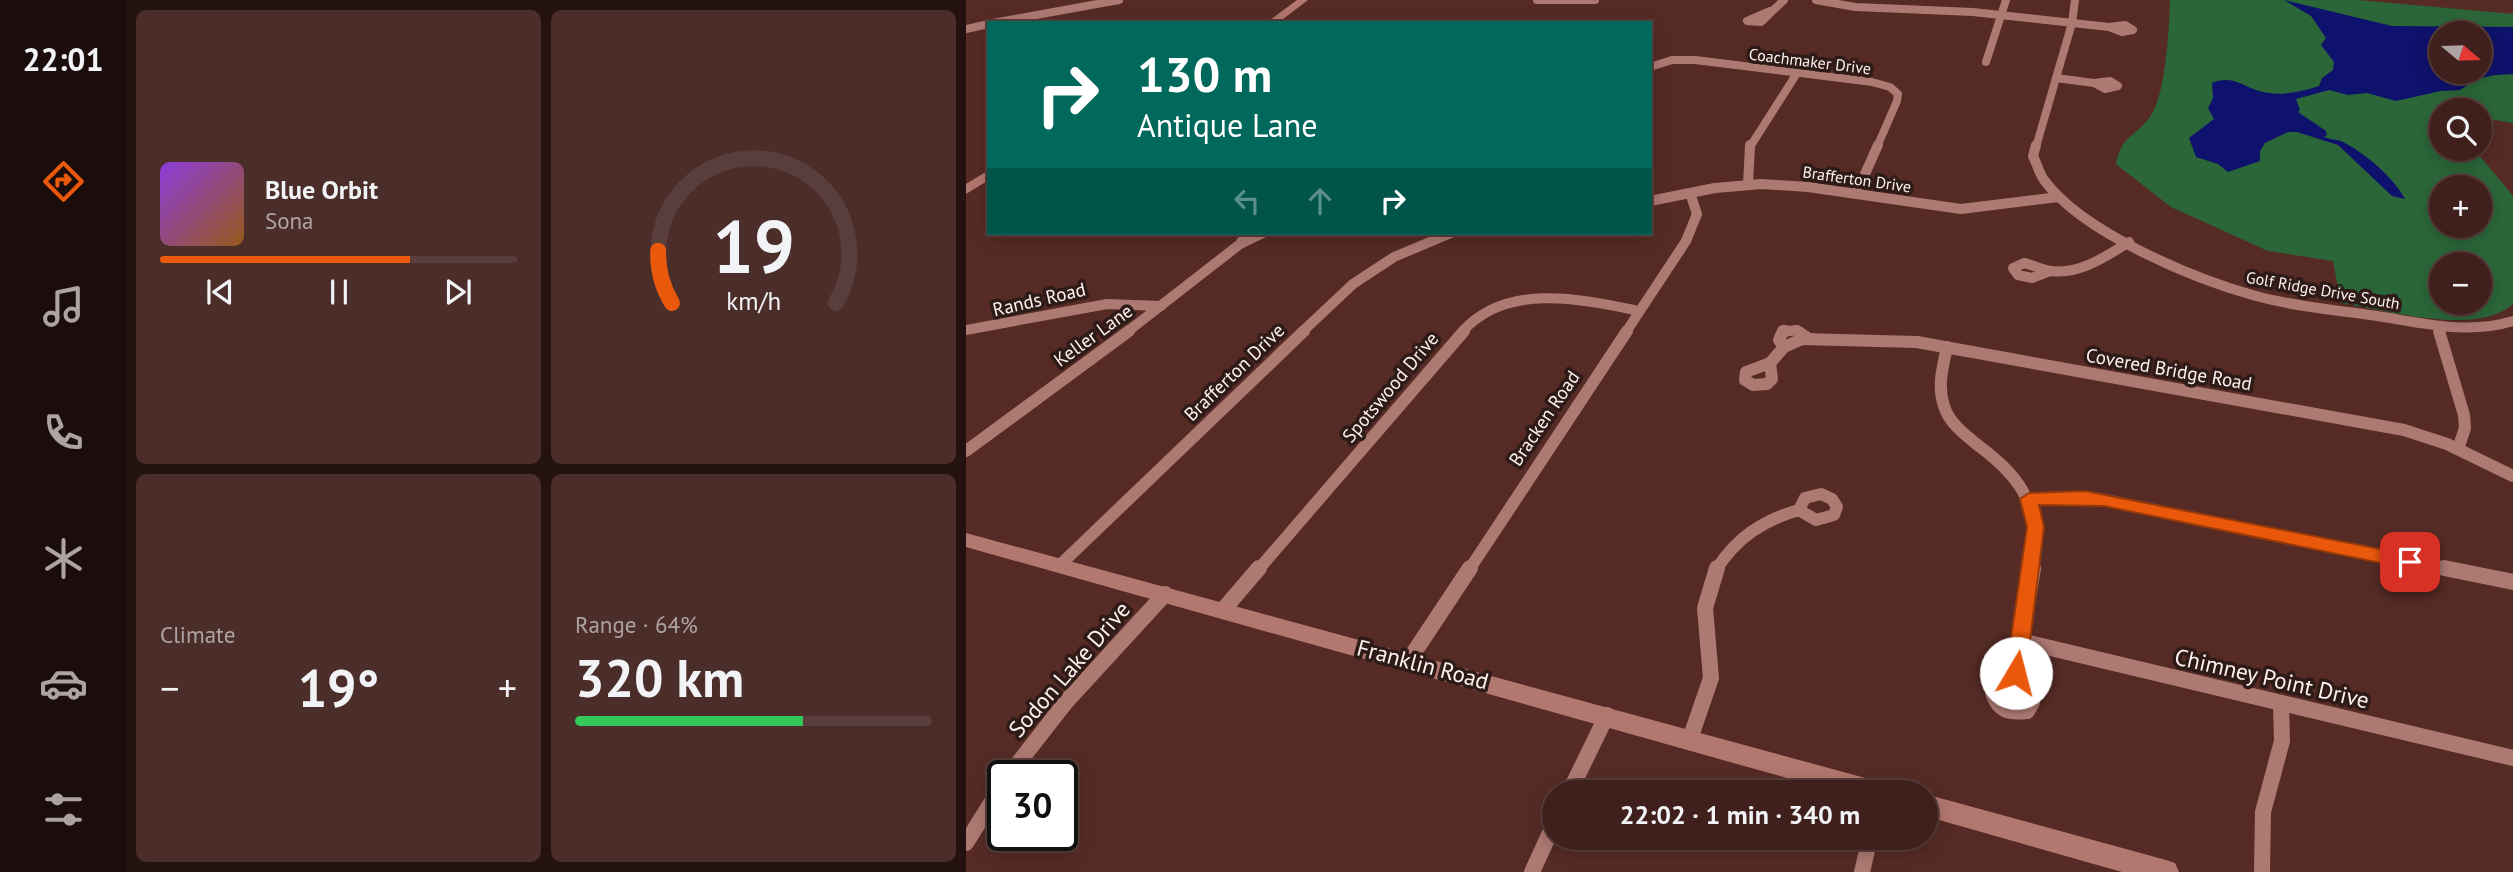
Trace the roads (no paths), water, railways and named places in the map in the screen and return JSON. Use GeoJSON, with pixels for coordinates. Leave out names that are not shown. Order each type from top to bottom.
{"type":"FeatureCollection","features":[{"type":"Feature","properties":{"kind":"street"},"geometry":{"type":"LineString","coordinates":[[1010,21],[1119,0]]}},
{"type":"Feature","properties":{"kind":"street"},"geometry":{"type":"LineString","coordinates":[[1274,21],[1303,0]]}},
{"type":"Feature","properties":{"kind":"street"},"geometry":{"type":"LineString","coordinates":[[1537,0],[1595,0]]}},
{"type":"Feature","properties":{"kind":"street"},"geometry":{"type":"LineString","coordinates":[[1770,11],[1784,0]]}},
{"type":"Feature","properties":{"kind":"street"},"geometry":{"type":"LineString","coordinates":[[1816,0],[1867,8],[2001,15],[2109,27]]}},
{"type":"Feature","properties":{"kind":"street"},"geometry":{"type":"LineString","coordinates":[[1986,62],[2007,0]]}},
{"type":"Feature","properties":{"kind":"street","name":"Golf Ridge Drive South"},"geometry":{"type":"LineString","coordinates":[[2075,0],[2072,23],[2033,153],[2041,177],[2083,218],[2198,276],[2259,296],[2438,326],[2481,328],[2513,321]]}},
{"type":"Feature","properties":{"kind":"street"},"geometry":{"type":"LineString","coordinates":[[966,29],[987,25]]}},
{"type":"Feature","properties":{"kind":"street","name":"Coachmaker Drive"},"geometry":{"type":"LineString","coordinates":[[1652,67],[1665,61],[1686,60],[1890,87],[1898,94],[1856,194]]}},
{"type":"Feature","properties":{"kind":"street"},"geometry":{"type":"LineString","coordinates":[[1748,185],[1750,142],[1797,73]]}},
{"type":"Feature","properties":{"kind":"street"},"geometry":{"type":"LineString","coordinates":[[2056,78],[2094,83]]}},
{"type":"Feature","properties":{"kind":"street"},"geometry":{"type":"LineString","coordinates":[[966,190],[987,175]]}},
{"type":"Feature","properties":{"kind":"street","name":"Brafferton Drive"},"geometry":{"type":"LineString","coordinates":[[1652,201],[1748,185],[1794,186],[1971,210],[2059,197]]}},
{"type":"Feature","properties":{"kind":"street","name":"Bracken Road"},"geometry":{"type":"LineString","coordinates":[[1409,660],[1695,222],[1696,206],[1690,193]]}},
{"type":"Feature","properties":{"kind":"street","name":"Keller Lane"},"geometry":{"type":"LineString","coordinates":[[1240,244],[1246,235]]}},
{"type":"Feature","properties":{"kind":"street","name":"Keller Lane"},"geometry":{"type":"LineString","coordinates":[[966,451],[1240,244],[1259,235]]}},
{"type":"Feature","properties":{"kind":"street","name":"Brafferton Drive"},"geometry":{"type":"LineString","coordinates":[[1060,565],[1353,284],[1394,257],[1446,235]]}},
{"type":"Feature","properties":{"kind":"street"},"geometry":{"type":"LineString","coordinates":[[2050,271],[2090,264],[2129,242]]}},
{"type":"Feature","properties":{"kind":"street","name":"Spotswood Drive"},"geometry":{"type":"LineString","coordinates":[[1223,610],[1457,335],[1475,319],[1508,303],[1543,297],[1575,299],[1639,311]]}},
{"type":"Feature","properties":{"kind":"street","name":"Rands Road"},"geometry":{"type":"LineString","coordinates":[[966,330],[1000,326],[1086,305],[1120,302],[1161,306]]}},
{"type":"Feature","properties":{"kind":"street"},"geometry":{"type":"LineString","coordinates":[[2438,326],[2465,419],[2458,449]]}},
{"type":"Feature","properties":{"kind":"street","name":"Covered Bridge Road"},"geometry":{"type":"LineString","coordinates":[[1770,363],[1784,347],[1809,339],[1904,341],[1947,347],[2391,427],[2458,449],[2513,476]]}},
{"type":"Feature","properties":{"kind":"street"},"geometry":{"type":"LineString","coordinates":[[1947,347],[1938,384],[1944,408],[1960,429],[2012,476],[2029,499],[2036,527],[2016,673]]}},
{"type":"Feature","properties":{"kind":"street"},"geometry":{"type":"LineString","coordinates":[[2029,499],[2085,497],[2104,500],[2513,582]]}},
{"type":"Feature","properties":{"kind":"street"},"geometry":{"type":"LineString","coordinates":[[1690,739],[1710,686],[1711,663],[1705,609],[1713,579],[1726,556],[1743,535],[1774,516],[1799,510]]}},
{"type":"Feature","properties":{"kind":"street","name":"Franklin Road"},"geometry":{"type":"LineString","coordinates":[[966,540],[1409,660],[1834,780]]}},
{"type":"Feature","properties":{"kind":"street","name":"Sodon Lake Drive"},"geometry":{"type":"LineString","coordinates":[[1021,760],[1065,703],[1165,594]]}},
{"type":"Feature","properties":{"kind":"street","name":"Chimney Point Drive"},"geometry":{"type":"LineString","coordinates":[[2021,642],[2513,758]]}},
{"type":"Feature","properties":{"kind":"street"},"geometry":{"type":"LineString","coordinates":[[2262,872],[2262,827],[2282,741],[2281,703]]}},
{"type":"Feature","properties":{"kind":"street"},"geometry":{"type":"LineString","coordinates":[[1575,780],[1607,716]]}},
{"type":"Feature","properties":{"kind":"street"},"geometry":{"type":"LineString","coordinates":[[1938,809],[2166,872]]}},
{"type":"Feature","properties":{"kind":"street"},"geometry":{"type":"LineString","coordinates":[[966,843],[987,810]]}},
{"type":"Feature","properties":{"kind":"street"},"geometry":{"type":"LineString","coordinates":[[1532,872],[1542,850]]}},
{"type":"Feature","properties":{"kind":"street"},"geometry":{"type":"LineString","coordinates":[[1862,872],[1867,850]]}}]}
